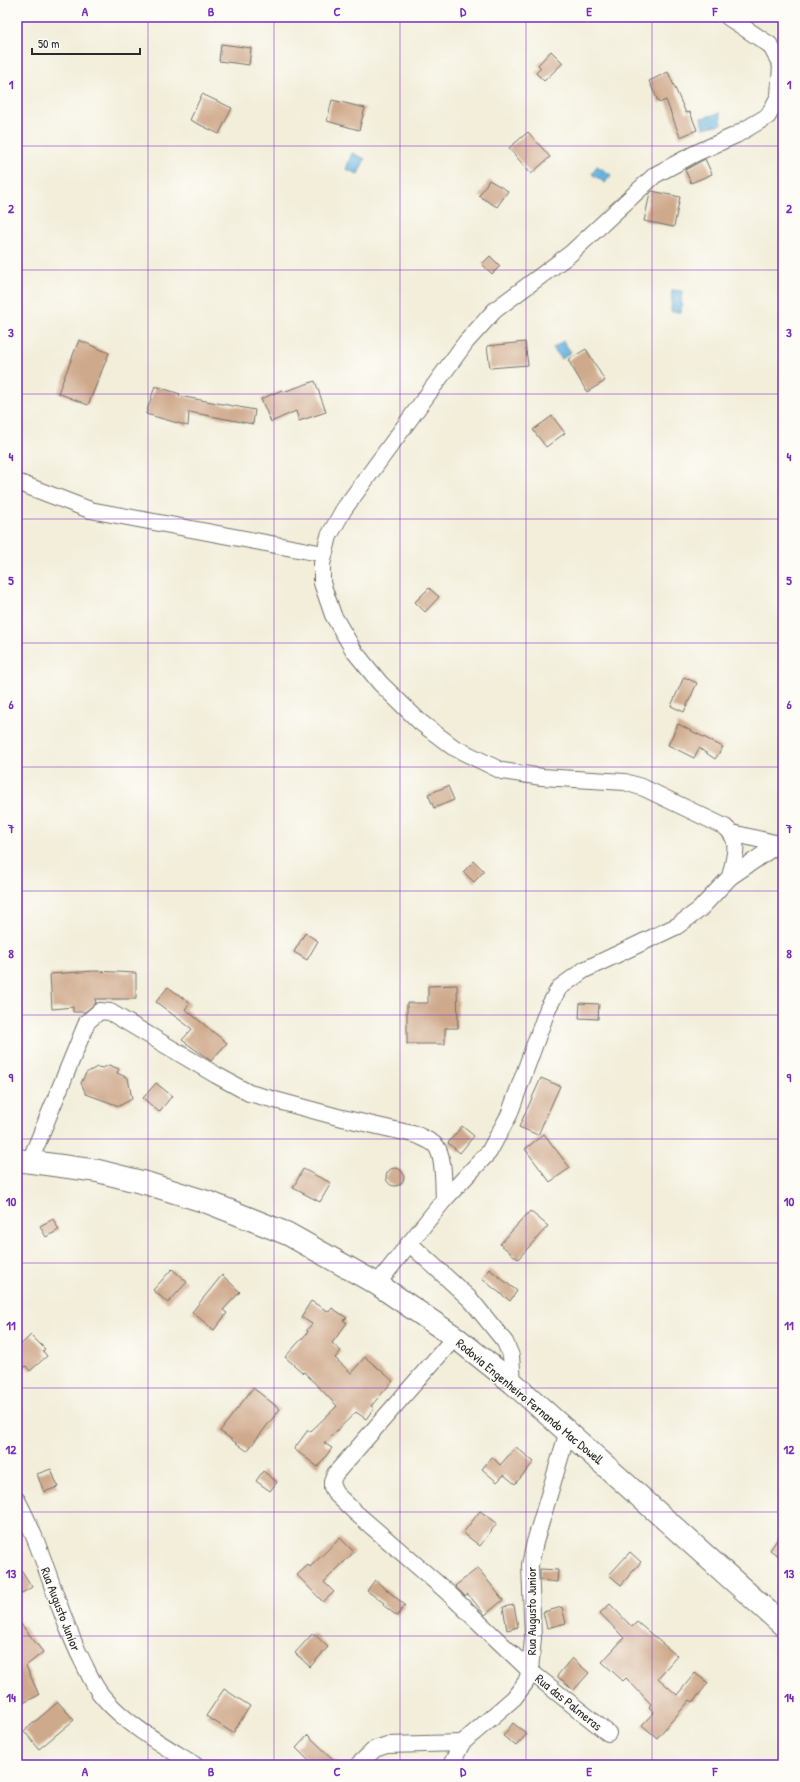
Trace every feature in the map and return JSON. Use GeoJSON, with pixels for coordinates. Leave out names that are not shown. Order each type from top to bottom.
{"type":"FeatureCollection","features":[{"type":"Feature","properties":{"kind":"main road","name":"Rodovia Engenheiro Fernando Mac Dowell"},"geometry":{"type":"LineString","coordinates":[[24,1160],[105,1173],[149,1184],[210,1203],[288,1234],[377,1284],[455,1337],[513,1383],[783,1625]]}},
{"type":"Feature","properties":{"kind":"street"},"geometry":{"type":"LineString","coordinates":[[728,17],[770,45],[780,65],[779,96],[768,116],[736,135],[696,153],[655,175],[570,254],[495,310],[466,342],[344,509],[329,536],[322,564],[322,583],[333,615],[354,651],[380,683],[415,717],[453,747],[502,771],[542,777],[625,782],[644,788],[725,827],[732,833],[736,841],[730,877]]}},
{"type":"Feature","properties":{"kind":"street"},"geometry":{"type":"LineString","coordinates":[[17,482],[90,510],[324,554]]}},
{"type":"Feature","properties":{"kind":"street"},"geometry":{"type":"LineString","coordinates":[[732,833],[781,842]]}},
{"type":"Feature","properties":{"kind":"street"},"geometry":{"type":"LineString","coordinates":[[377,1284],[444,1200],[489,1152],[506,1121],[548,1008],[559,988],[584,970],[677,926],[699,910],[730,877],[781,842]]}},
{"type":"Feature","properties":{"kind":"street"},"geometry":{"type":"LineString","coordinates":[[24,1160],[87,1022],[100,1010],[110,1012],[249,1093],[338,1117],[417,1135],[428,1140],[436,1146],[441,1157],[444,1200]]}},
{"type":"Feature","properties":{"kind":"street"},"geometry":{"type":"LineString","coordinates":[[409,1244],[471,1300],[505,1342],[512,1356],[513,1383]]}},
{"type":"Feature","properties":{"kind":"street","name":"Rua das Palmeras"},"geometry":{"type":"LineString","coordinates":[[455,1337],[335,1474],[332,1481],[332,1487],[336,1494],[356,1513],[445,1590],[530,1671],[608,1733]]}},
{"type":"Feature","properties":{"kind":"street","name":"Rua Augusto Junior"},"geometry":{"type":"LineString","coordinates":[[451,1765],[462,1742],[514,1698],[526,1682],[530,1671],[533,1638],[530,1565],[535,1542],[568,1431]]}},
{"type":"Feature","properties":{"kind":"street","name":"Rua Augusto Junior"},"geometry":{"type":"LineString","coordinates":[[17,1500],[41,1557],[69,1635],[102,1696],[119,1715],[135,1727],[195,1765]]}},
{"type":"Feature","properties":{"kind":"street"},"geometry":{"type":"LineString","coordinates":[[358,1765],[375,1749],[388,1745],[462,1742]]}},
{"type":"Feature","properties":{"kind":"water"},"geometry":{"type":"Polygon","coordinates":[[[720,113],[722,124],[703,128],[701,118],[720,113]]]}},
{"type":"Feature","properties":{"kind":"water"},"geometry":{"type":"Polygon","coordinates":[[[352,153],[365,159],[358,174],[346,169],[352,153]]]}},
{"type":"Feature","properties":{"kind":"water"},"geometry":{"type":"Polygon","coordinates":[[[597,166],[611,175],[605,183],[592,174],[597,166]]]}},
{"type":"Feature","properties":{"kind":"water"},"geometry":{"type":"Polygon","coordinates":[[[672,290],[682,291],[681,312],[671,312],[672,290]]]}},
{"type":"Feature","properties":{"kind":"water"},"geometry":{"type":"Polygon","coordinates":[[[563,341],[571,352],[562,359],[553,348],[563,341]]]}},
{"type":"Feature","properties":{"kind":"building"},"geometry":{"type":"Polygon","coordinates":[[[221,44],[251,48],[249,65],[219,61],[221,44]]]}},
{"type":"Feature","properties":{"kind":"building"},"geometry":{"type":"Polygon","coordinates":[[[551,51],[563,63],[544,81],[536,73],[541,68],[538,65],[551,51]]]}},
{"type":"Feature","properties":{"kind":"building"},"geometry":{"type":"Polygon","coordinates":[[[668,72],[686,113],[690,112],[697,130],[680,137],[666,100],[659,103],[649,81],[668,72]]]}},
{"type":"Feature","properties":{"kind":"building"},"geometry":{"type":"Polygon","coordinates":[[[202,94],[232,108],[219,134],[190,120],[202,94]]]}},
{"type":"Feature","properties":{"kind":"building"},"geometry":{"type":"Polygon","coordinates":[[[332,100],[365,108],[359,130],[327,121],[332,100]]]}},
{"type":"Feature","properties":{"kind":"building"},"geometry":{"type":"Polygon","coordinates":[[[528,132],[550,157],[531,174],[509,148],[528,132]]]}},
{"type":"Feature","properties":{"kind":"building"},"geometry":{"type":"Polygon","coordinates":[[[705,159],[712,174],[691,183],[685,170],[705,159]]]}},
{"type":"Feature","properties":{"kind":"building"},"geometry":{"type":"Polygon","coordinates":[[[489,180],[508,191],[497,207],[479,196],[489,180]]]}},
{"type":"Feature","properties":{"kind":"building"},"geometry":{"type":"Polygon","coordinates":[[[652,191],[680,197],[674,227],[644,221],[650,193],[652,191]]]}},
{"type":"Feature","properties":{"kind":"building"},"geometry":{"type":"Polygon","coordinates":[[[490,256],[500,266],[492,274],[482,264],[490,256]]]}},
{"type":"Feature","properties":{"kind":"building"},"geometry":{"type":"Polygon","coordinates":[[[79,340],[109,353],[88,405],[58,393],[79,340]]]}},
{"type":"Feature","properties":{"kind":"building"},"geometry":{"type":"Polygon","coordinates":[[[525,342],[528,365],[490,368],[487,346],[525,342]]]}},
{"type":"Feature","properties":{"kind":"building"},"geometry":{"type":"Polygon","coordinates":[[[586,349],[605,381],[587,392],[568,360],[586,349]]]}},
{"type":"Feature","properties":{"kind":"building"},"geometry":{"type":"Polygon","coordinates":[[[315,381],[326,412],[299,421],[296,411],[271,422],[261,399],[282,390],[283,392],[315,381]]]}},
{"type":"Feature","properties":{"kind":"building"},"geometry":{"type":"Polygon","coordinates":[[[155,386],[180,394],[179,396],[255,410],[253,424],[189,412],[188,426],[146,414],[155,386]]]}},
{"type":"Feature","properties":{"kind":"building"},"geometry":{"type":"Polygon","coordinates":[[[552,416],[565,433],[546,447],[533,430],[552,416]]]}},
{"type":"Feature","properties":{"kind":"building"},"geometry":{"type":"Polygon","coordinates":[[[429,588],[439,597],[425,612],[415,602],[429,588]]]}},
{"type":"Feature","properties":{"kind":"building"},"geometry":{"type":"Polygon","coordinates":[[[684,677],[697,683],[684,712],[671,706],[684,677]]]}},
{"type":"Feature","properties":{"kind":"building"},"geometry":{"type":"Polygon","coordinates":[[[678,724],[723,747],[715,759],[699,748],[694,758],[668,745],[678,724]]]}},
{"type":"Feature","properties":{"kind":"building"},"geometry":{"type":"Polygon","coordinates":[[[448,786],[454,800],[434,808],[428,794],[448,786]]]}},
{"type":"Feature","properties":{"kind":"building"},"geometry":{"type":"Polygon","coordinates":[[[474,861],[484,871],[474,882],[463,872],[474,861]]]}},
{"type":"Feature","properties":{"kind":"building"},"geometry":{"type":"Polygon","coordinates":[[[305,933],[318,941],[307,960],[294,952],[305,933]]]}},
{"type":"Feature","properties":{"kind":"building"},"geometry":{"type":"Polygon","coordinates":[[[94,971],[136,973],[136,999],[95,999],[96,1003],[85,1012],[73,1012],[73,1007],[52,1009],[50,974],[94,971]]]}},
{"type":"Feature","properties":{"kind":"building"},"geometry":{"type":"Polygon","coordinates":[[[457,985],[458,1028],[445,1028],[445,1044],[407,1044],[407,1003],[428,1003],[428,986],[457,985]]]}},
{"type":"Feature","properties":{"kind":"building"},"geometry":{"type":"Polygon","coordinates":[[[168,987],[190,1003],[185,1009],[227,1043],[211,1061],[182,1040],[192,1029],[156,1002],[168,987]]]}},
{"type":"Feature","properties":{"kind":"building"},"geometry":{"type":"Polygon","coordinates":[[[580,1003],[599,1004],[598,1019],[579,1018],[580,1003]]]}},
{"type":"Feature","properties":{"kind":"building"},"geometry":{"type":"Polygon","coordinates":[[[109,1065],[119,1069],[117,1073],[128,1078],[132,1099],[119,1106],[86,1094],[81,1083],[86,1073],[97,1067],[103,1068],[109,1065]]]}},
{"type":"Feature","properties":{"kind":"building"},"geometry":{"type":"Polygon","coordinates":[[[541,1078],[560,1086],[538,1135],[519,1127],[541,1078]]]}},
{"type":"Feature","properties":{"kind":"building"},"geometry":{"type":"Polygon","coordinates":[[[156,1083],[172,1096],[159,1112],[143,1098],[156,1083]]]}},
{"type":"Feature","properties":{"kind":"building"},"geometry":{"type":"Polygon","coordinates":[[[462,1126],[474,1136],[460,1153],[448,1143],[462,1126]]]}},
{"type":"Feature","properties":{"kind":"building"},"geometry":{"type":"Polygon","coordinates":[[[544,1134],[570,1168],[550,1182],[525,1149],[544,1134]]]}},
{"type":"Feature","properties":{"kind":"building"},"geometry":{"type":"Polygon","coordinates":[[[395,1168],[401,1171],[404,1177],[401,1183],[395,1186],[389,1183],[386,1177],[389,1171],[395,1168]]]}},
{"type":"Feature","properties":{"kind":"building"},"geometry":{"type":"Polygon","coordinates":[[[303,1169],[331,1183],[320,1202],[293,1188],[303,1169]]]}},
{"type":"Feature","properties":{"kind":"building"},"geometry":{"type":"Polygon","coordinates":[[[530,1211],[548,1226],[518,1259],[500,1244],[530,1211]]]}},
{"type":"Feature","properties":{"kind":"building"},"geometry":{"type":"Polygon","coordinates":[[[53,1219],[59,1230],[46,1237],[40,1226],[53,1219]]]}},
{"type":"Feature","properties":{"kind":"building"},"geometry":{"type":"Polygon","coordinates":[[[172,1269],[187,1282],[168,1303],[153,1290],[172,1269]]]}},
{"type":"Feature","properties":{"kind":"building"},"geometry":{"type":"Polygon","coordinates":[[[489,1269],[517,1291],[510,1301],[482,1279],[489,1269]]]}},
{"type":"Feature","properties":{"kind":"building"},"geometry":{"type":"Polygon","coordinates":[[[222,1275],[240,1292],[223,1310],[227,1313],[214,1330],[192,1312],[222,1275]]]}},
{"type":"Feature","properties":{"kind":"building"},"geometry":{"type":"Polygon","coordinates":[[[311,1301],[329,1312],[332,1308],[347,1318],[343,1320],[347,1323],[332,1343],[341,1351],[335,1358],[351,1373],[365,1357],[393,1381],[371,1406],[374,1408],[366,1419],[356,1412],[324,1443],[332,1448],[318,1467],[294,1449],[308,1430],[310,1432],[337,1406],[304,1372],[303,1373],[285,1357],[308,1332],[307,1330],[312,1324],[301,1317],[311,1301]]]}},
{"type":"Feature","properties":{"kind":"building"},"geometry":{"type":"Polygon","coordinates":[[[31,1335],[45,1349],[43,1351],[47,1356],[30,1371],[26,1366],[17,1374],[17,1348],[31,1335]]]}},
{"type":"Feature","properties":{"kind":"building"},"geometry":{"type":"Polygon","coordinates":[[[253,1388],[280,1409],[247,1451],[220,1431],[253,1388]]]}},
{"type":"Feature","properties":{"kind":"building"},"geometry":{"type":"Polygon","coordinates":[[[516,1447],[534,1462],[515,1484],[504,1475],[497,1482],[482,1469],[492,1457],[500,1465],[516,1447]]]}},
{"type":"Feature","properties":{"kind":"building"},"geometry":{"type":"Polygon","coordinates":[[[51,1469],[58,1487],[44,1492],[37,1474],[51,1469]]]}},
{"type":"Feature","properties":{"kind":"building"},"geometry":{"type":"Polygon","coordinates":[[[263,1471],[277,1482],[270,1491],[256,1481],[263,1471]]]}},
{"type":"Feature","properties":{"kind":"building"},"geometry":{"type":"Polygon","coordinates":[[[480,1511],[497,1523],[480,1546],[463,1533],[480,1511]]]}},
{"type":"Feature","properties":{"kind":"building"},"geometry":{"type":"Polygon","coordinates":[[[783,1531],[783,1559],[770,1550],[783,1531]]]}},
{"type":"Feature","properties":{"kind":"building"},"geometry":{"type":"Polygon","coordinates":[[[340,1538],[354,1552],[324,1582],[334,1592],[323,1602],[297,1575],[308,1565],[310,1567],[340,1538]]]}},
{"type":"Feature","properties":{"kind":"building"},"geometry":{"type":"Polygon","coordinates":[[[630,1552],[641,1562],[621,1585],[609,1575],[630,1552]]]}},
{"type":"Feature","properties":{"kind":"building"},"geometry":{"type":"Polygon","coordinates":[[[17,1563],[32,1587],[17,1596],[17,1563]]]}},
{"type":"Feature","properties":{"kind":"building"},"geometry":{"type":"Polygon","coordinates":[[[478,1568],[503,1600],[485,1615],[468,1594],[465,1596],[455,1586],[478,1568]]]}},
{"type":"Feature","properties":{"kind":"building"},"geometry":{"type":"Polygon","coordinates":[[[540,1569],[558,1570],[557,1582],[540,1580],[540,1569]]]}},
{"type":"Feature","properties":{"kind":"building"},"geometry":{"type":"Polygon","coordinates":[[[375,1580],[405,1605],[397,1616],[383,1605],[384,1603],[367,1591],[375,1580]]]}},
{"type":"Feature","properties":{"kind":"building"},"geometry":{"type":"Polygon","coordinates":[[[610,1604],[632,1627],[637,1622],[677,1656],[658,1678],[677,1695],[695,1673],[708,1683],[693,1702],[690,1700],[657,1738],[642,1725],[654,1712],[649,1707],[651,1704],[626,1678],[623,1681],[602,1662],[624,1638],[600,1613],[610,1604]]]}},
{"type":"Feature","properties":{"kind":"building"},"geometry":{"type":"Polygon","coordinates":[[[514,1605],[518,1627],[507,1630],[503,1607],[514,1605]]]}},
{"type":"Feature","properties":{"kind":"building"},"geometry":{"type":"Polygon","coordinates":[[[562,1607],[566,1623],[547,1628],[543,1612],[562,1607]]]}},
{"type":"Feature","properties":{"kind":"building"},"geometry":{"type":"Polygon","coordinates":[[[17,1619],[43,1652],[26,1666],[39,1695],[17,1706],[17,1619]]]}},
{"type":"Feature","properties":{"kind":"building"},"geometry":{"type":"Polygon","coordinates":[[[313,1633],[328,1647],[310,1667],[295,1653],[313,1633]]]}},
{"type":"Feature","properties":{"kind":"building"},"geometry":{"type":"Polygon","coordinates":[[[572,1658],[589,1673],[574,1690],[557,1676],[572,1658]]]}},
{"type":"Feature","properties":{"kind":"building"},"geometry":{"type":"Polygon","coordinates":[[[224,1689],[250,1706],[233,1733],[206,1716],[224,1689]]]}},
{"type":"Feature","properties":{"kind":"building"},"geometry":{"type":"Polygon","coordinates":[[[58,1702],[74,1720],[39,1749],[24,1731],[58,1702]]]}},
{"type":"Feature","properties":{"kind":"building"},"geometry":{"type":"Polygon","coordinates":[[[513,1723],[527,1734],[516,1746],[503,1736],[513,1723]]]}},
{"type":"Feature","properties":{"kind":"building"},"geometry":{"type":"Polygon","coordinates":[[[308,1735],[339,1765],[313,1765],[296,1748],[308,1735]]]}}]}
